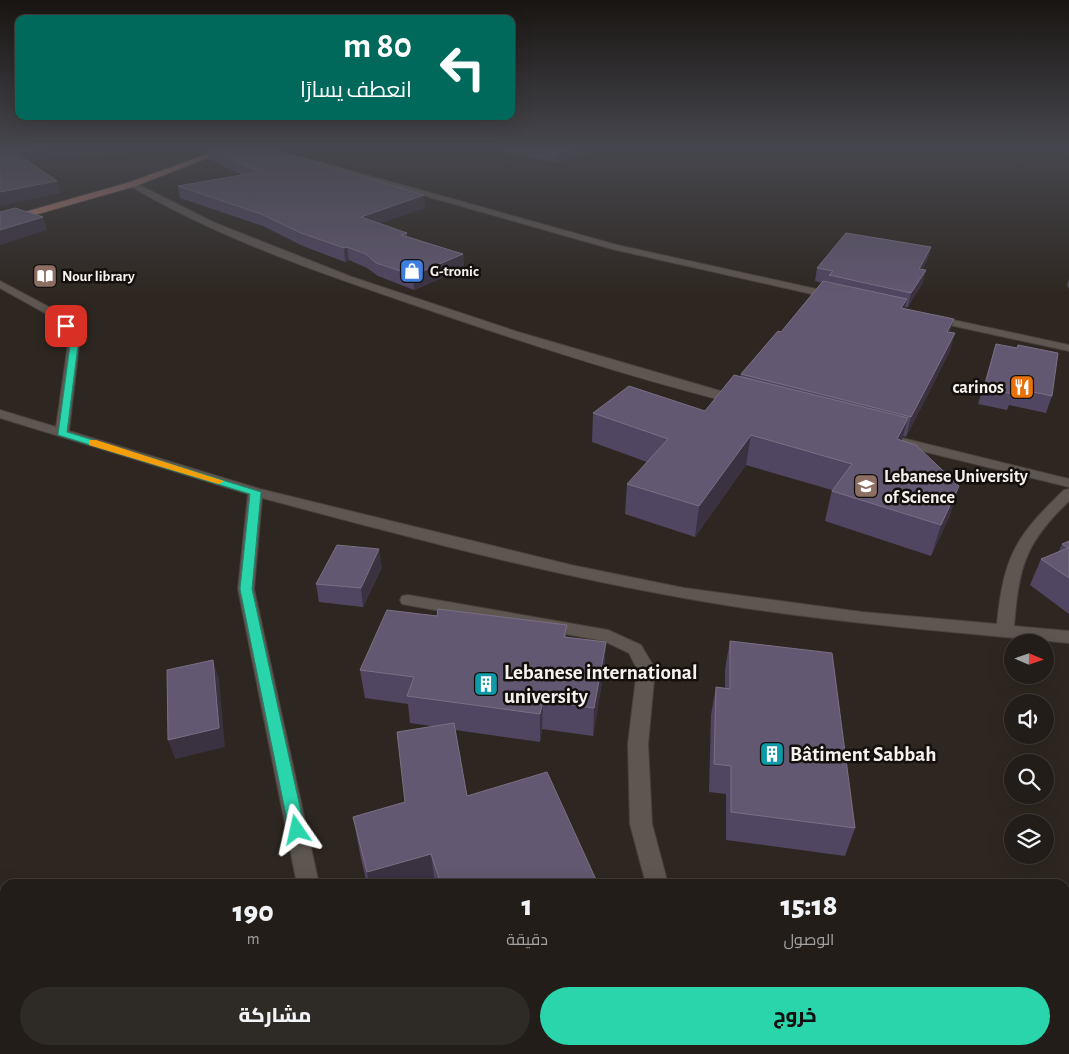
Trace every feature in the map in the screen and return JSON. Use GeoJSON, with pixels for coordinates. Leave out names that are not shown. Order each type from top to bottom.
{"type":"FeatureCollection","features":[{"type":"Feature","properties":{"kind":"main road"},"geometry":{"type":"LineString","coordinates":[[0,222],[87,197]]}},
{"type":"Feature","properties":{"kind":"street"},"geometry":{"type":"LineString","coordinates":[[156,197],[196,220],[468,322],[751,403]]}},
{"type":"Feature","properties":{"kind":"street"},"geometry":{"type":"LineString","coordinates":[[438,197],[615,247],[844,298]]}},
{"type":"Feature","properties":{"kind":"street"},"geometry":{"type":"LineString","coordinates":[[0,284],[56,315],[75,337],[62,433]]}},
{"type":"Feature","properties":{"kind":"street"},"geometry":{"type":"LineString","coordinates":[[928,317],[1069,348]]}},
{"type":"Feature","properties":{"kind":"street"},"geometry":{"type":"LineString","coordinates":[[3,419],[62,433],[256,492],[395,528],[572,570],[684,593],[862,618],[1069,637]]}},
{"type":"Feature","properties":{"kind":"street"},"geometry":{"type":"LineString","coordinates":[[885,438],[1069,483]]}},
{"type":"Feature","properties":{"kind":"street"},"geometry":{"type":"LineString","coordinates":[[256,492],[246,589],[307,879]]}},
{"type":"Feature","properties":{"kind":"street"},"geometry":{"type":"LineString","coordinates":[[1005,632],[1008,596],[1017,560],[1032,531],[1069,493]]}},
{"type":"Feature","properties":{"kind":"street"},"geometry":{"type":"LineString","coordinates":[[408,600],[608,636],[635,648],[646,669],[638,744],[641,824],[656,879]]}},
{"type":"Feature","properties":{"kind":"building"},"geometry":{"type":"Polygon","coordinates":[[[211,197],[418,197],[361,217],[407,233],[401,235],[463,254],[413,275],[376,263],[366,254],[301,233],[261,214],[211,197]]]}},
{"type":"Feature","properties":{"kind":"building"},"geometry":{"type":"Polygon","coordinates":[[[15,208],[43,217],[0,230],[0,212],[15,208]]]}},
{"type":"Feature","properties":{"kind":"building"},"geometry":{"type":"Polygon","coordinates":[[[846,233],[931,247],[919,269],[926,270],[911,293],[829,275],[833,271],[817,268],[846,233]]]}},
{"type":"Feature","properties":{"kind":"building"},"geometry":{"type":"Polygon","coordinates":[[[823,281],[907,299],[901,308],[954,319],[947,332],[955,333],[911,417],[741,374],[778,331],[781,332],[823,281]]]}},
{"type":"Feature","properties":{"kind":"building"},"geometry":{"type":"Polygon","coordinates":[[[996,344],[1017,348],[1018,345],[1058,353],[1052,396],[1014,388],[1013,394],[984,388],[996,344]]]}},
{"type":"Feature","properties":{"kind":"building"},"geometry":{"type":"Polygon","coordinates":[[[734,375],[908,418],[897,439],[916,445],[959,486],[941,525],[832,491],[852,464],[751,435],[699,506],[627,484],[668,439],[593,413],[629,386],[705,411],[734,375]]]}},
{"type":"Feature","properties":{"kind":"building"},"geometry":{"type":"Polygon","coordinates":[[[1069,541],[1069,578],[1041,559],[1068,548],[1062,544],[1069,541]]]}},
{"type":"Feature","properties":{"kind":"building"},"geometry":{"type":"Polygon","coordinates":[[[337,545],[379,549],[361,588],[316,584],[337,545]]]}},
{"type":"Feature","properties":{"kind":"building","name":"Lebanese international university"},"geometry":{"type":"Polygon","coordinates":[[[438,609],[567,625],[564,637],[606,642],[594,708],[543,701],[540,714],[407,696],[414,677],[360,670],[387,610],[437,616],[438,609]]]}},
{"type":"Feature","properties":{"kind":"building","name":"Bâtiment Sabbah"},"geometry":{"type":"Polygon","coordinates":[[[730,641],[832,653],[855,828],[731,812],[731,766],[714,764],[716,687],[730,689],[730,641]]]}},
{"type":"Feature","properties":{"kind":"building"},"geometry":{"type":"Polygon","coordinates":[[[213,660],[219,728],[168,740],[167,670],[213,660]]]}},
{"type":"Feature","properties":{"kind":"building"},"geometry":{"type":"Polygon","coordinates":[[[454,723],[467,796],[547,772],[596,879],[439,879],[431,854],[367,872],[353,817],[405,802],[397,732],[454,723]]]}},
{"type":"Feature","properties":{"kind":"slow traffic"},"geometry":{"type":"LineString","coordinates":[[93,443],[219,481]]}},
{"type":"Feature","properties":{"kind":"place","name":"G-tronic"},"geometry":{"type":"Point","coordinates":[412,271]}},
{"type":"Feature","properties":{"kind":"place","name":"Nour library"},"geometry":{"type":"Point","coordinates":[45,276]}},
{"type":"Feature","properties":{"kind":"place","name":"carinos"},"geometry":{"type":"Point","coordinates":[1022,387]}},
{"type":"Feature","properties":{"kind":"place","name":"Lebanese University of Science"},"geometry":{"type":"Point","coordinates":[866,486]}},
{"type":"Feature","properties":{"kind":"place","name":"Lebanese international university"},"geometry":{"type":"Point","coordinates":[486,684]}},
{"type":"Feature","properties":{"kind":"place","name":"Bâtiment Sabbah"},"geometry":{"type":"Point","coordinates":[772,754]}},
{"type":"Feature","properties":{"kind":"route"},"geometry":{"type":"LineString","coordinates":[[66,326],[75,337],[62,433],[256,492],[246,589],[297,830]]}}]}
